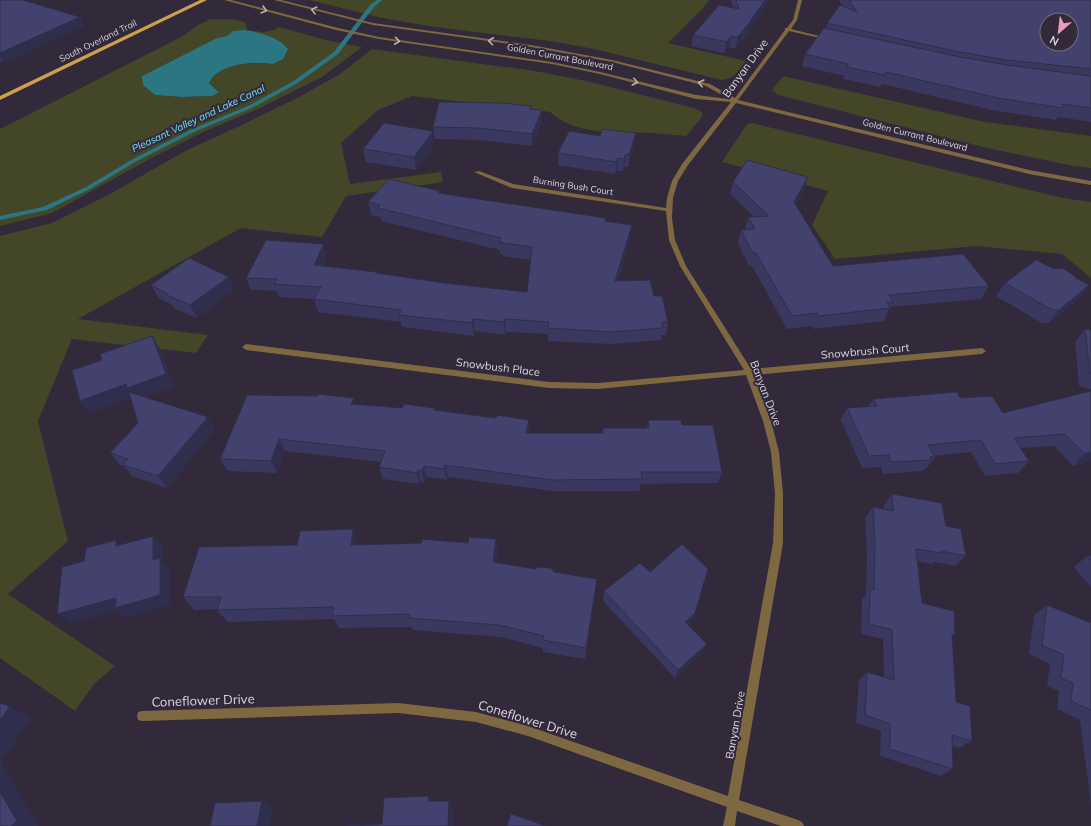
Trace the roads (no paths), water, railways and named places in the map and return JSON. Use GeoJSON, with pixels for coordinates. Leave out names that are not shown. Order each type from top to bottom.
{"type":"FeatureCollection","features":[{"type":"Feature","properties":{"kind":"main road","name":"South Overland Trail"},"geometry":{"type":"LineString","coordinates":[[0,98],[204,0]]}},
{"type":"Feature","properties":{"kind":"street","name":"Golden Currant Boulevard"},"geometry":{"type":"LineString","coordinates":[[226,0],[358,34],[552,63],[600,73],[696,97],[735,101],[1029,172],[1091,183]]}},
{"type":"Feature","properties":{"kind":"street","name":"Golden Currant Boulevard"},"geometry":{"type":"LineString","coordinates":[[276,0],[373,24],[531,46],[612,61],[708,85],[735,101]]}},
{"type":"Feature","properties":{"kind":"street","name":"Banyan Drive"},"geometry":{"type":"LineString","coordinates":[[729,826],[778,543],[779,493],[775,452],[767,421],[749,372],[683,266],[672,240],[669,210],[670,198],[675,181],[685,164],[762,67],[786,30],[795,20],[800,0]]}},
{"type":"Feature","properties":{"kind":"street"},"geometry":{"type":"LineString","coordinates":[[388,31],[393,27]]}},
{"type":"Feature","properties":{"kind":"street"},"geometry":{"type":"LineString","coordinates":[[786,30],[832,39]]}},
{"type":"Feature","properties":{"kind":"street"},"geometry":{"type":"LineString","coordinates":[[379,38],[384,34]]}},
{"type":"Feature","properties":{"kind":"street","name":"Burning Bush Court"},"geometry":{"type":"LineString","coordinates":[[477,172],[512,186],[669,210]]}},
{"type":"Feature","properties":{"kind":"street","name":"Snowbush Place"},"geometry":{"type":"LineString","coordinates":[[246,347],[549,385],[598,386],[749,372]]}},
{"type":"Feature","properties":{"kind":"street","name":"Snowbrush Court"},"geometry":{"type":"LineString","coordinates":[[749,372],[982,351]]}},
{"type":"Feature","properties":{"kind":"street","name":"Coneflower Drive"},"geometry":{"type":"LineString","coordinates":[[142,716],[398,708],[476,717],[528,731],[798,826]]}},
{"type":"Feature","properties":{"kind":"water"},"geometry":{"type":"Polygon","coordinates":[[[245,30],[269,36],[279,41],[288,49],[283,59],[273,64],[247,63],[228,67],[220,71],[209,83],[219,92],[212,96],[182,97],[155,95],[143,85],[142,76],[217,38],[227,36],[233,31],[245,30]]]}},
{"type":"Feature","properties":{"kind":"waterway","name":"Pleasant Valley and Lake Canal"},"geometry":{"type":"LineString","coordinates":[[0,218],[45,209],[88,188],[135,160],[192,131],[250,107],[294,83],[336,53],[372,6],[380,0]]}}]}
